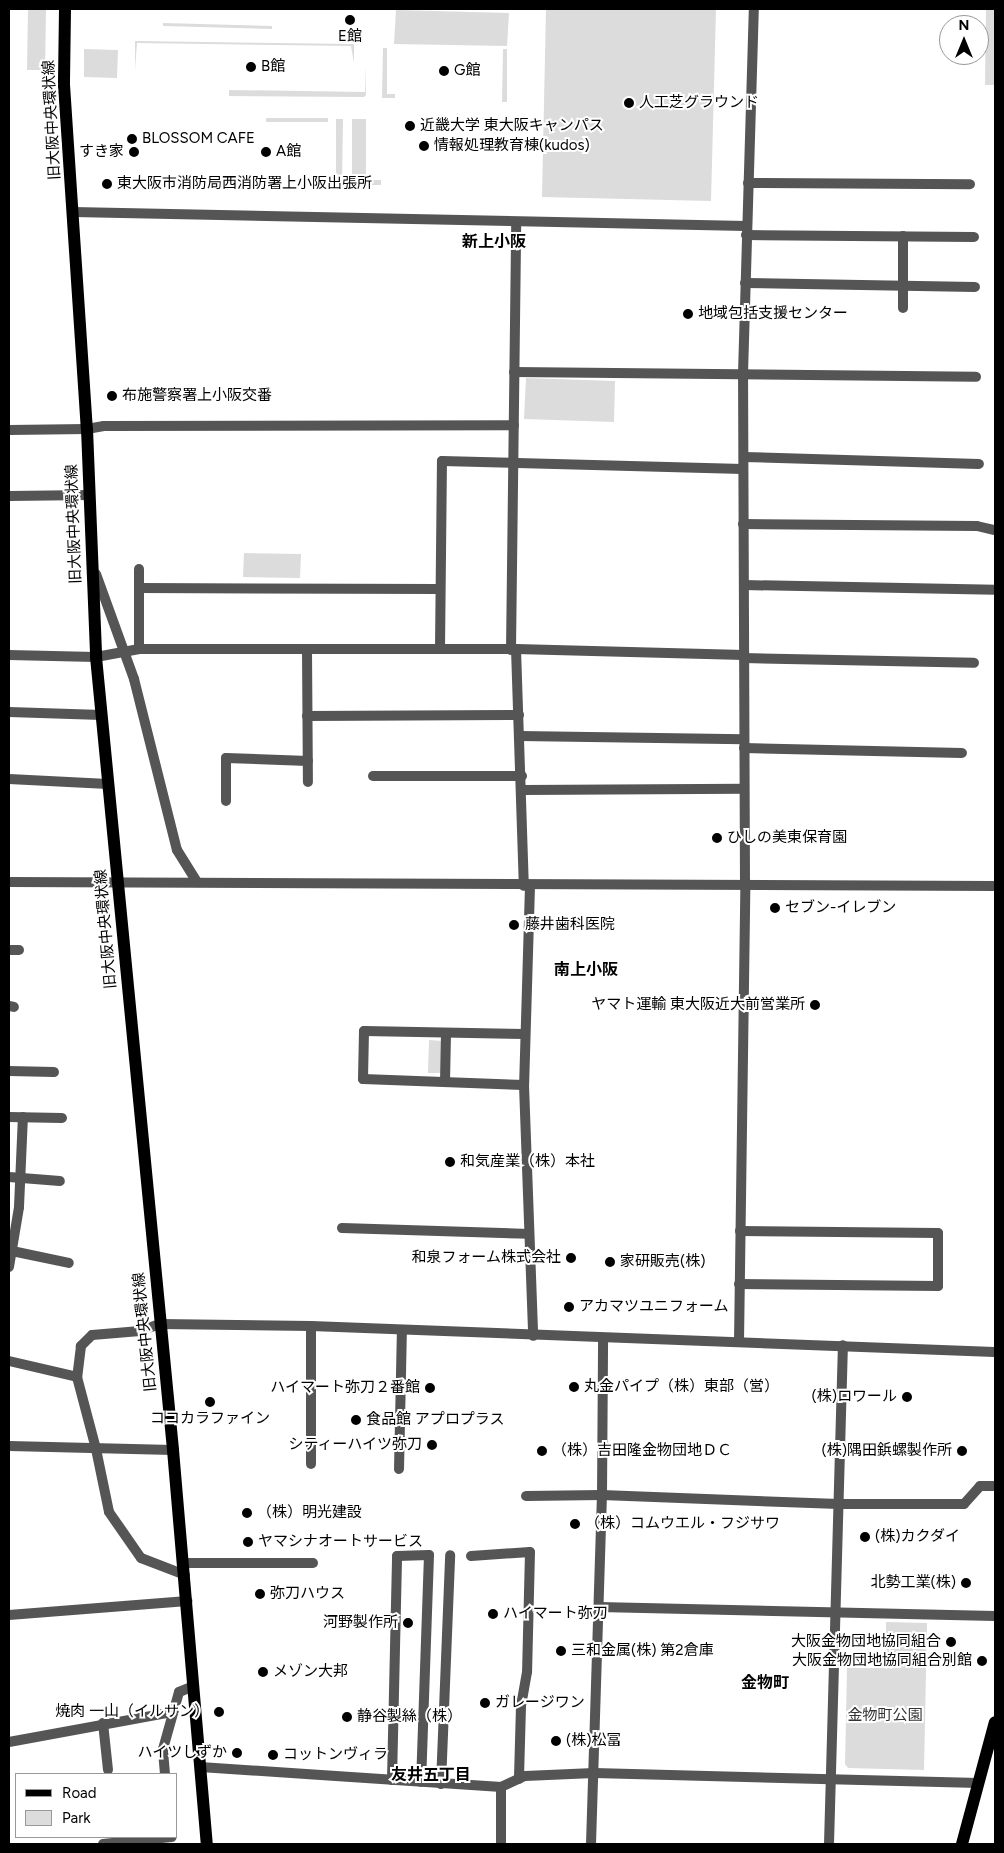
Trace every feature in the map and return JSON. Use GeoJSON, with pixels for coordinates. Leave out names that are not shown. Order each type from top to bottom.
{"type":"FeatureCollection","features":[{"type":"Feature","properties":{"kind":"main road","name":"旧大阪中央環状線"},"geometry":{"type":"LineString","coordinates":[[65,9],[64,85],[87,429],[96,657],[173,1450],[207,1844]]}},
{"type":"Feature","properties":{"kind":"main road"},"geometry":{"type":"LineString","coordinates":[[962,1844],[995,1722]]}},
{"type":"Feature","properties":{"kind":"street"},"geometry":{"type":"LineString","coordinates":[[739,1342],[745,884],[743,469],[745,283],[754,9]]}},
{"type":"Feature","properties":{"kind":"street"},"geometry":{"type":"LineString","coordinates":[[748,183],[970,184]]}},
{"type":"Feature","properties":{"kind":"street"},"geometry":{"type":"LineString","coordinates":[[73,212],[516,222],[974,237]]}},
{"type":"Feature","properties":{"kind":"street"},"geometry":{"type":"LineString","coordinates":[[516,222],[513,650],[519,715],[527,886],[524,1084],[533,1336]]}},
{"type":"Feature","properties":{"kind":"street"},"geometry":{"type":"LineString","coordinates":[[903,236],[903,308]]}},
{"type":"Feature","properties":{"kind":"street"},"geometry":{"type":"LineString","coordinates":[[745,283],[976,287]]}},
{"type":"Feature","properties":{"kind":"street"},"geometry":{"type":"LineString","coordinates":[[514,372],[976,377]]}},
{"type":"Feature","properties":{"kind":"street"},"geometry":{"type":"LineString","coordinates":[[9,430],[87,429],[104,426],[514,425]]}},
{"type":"Feature","properties":{"kind":"street"},"geometry":{"type":"LineString","coordinates":[[744,457],[979,464]]}},
{"type":"Feature","properties":{"kind":"street"},"geometry":{"type":"LineString","coordinates":[[440,649],[442,461],[743,469]]}},
{"type":"Feature","properties":{"kind":"street"},"geometry":{"type":"LineString","coordinates":[[9,496],[90,495]]}},
{"type":"Feature","properties":{"kind":"street"},"geometry":{"type":"LineString","coordinates":[[743,524],[977,526],[995,530]]}},
{"type":"Feature","properties":{"kind":"street"},"geometry":{"type":"LineString","coordinates":[[92,563],[134,679],[177,850],[197,882]]}},
{"type":"Feature","properties":{"kind":"street"},"geometry":{"type":"LineString","coordinates":[[139,568],[139,649]]}},
{"type":"Feature","properties":{"kind":"street"},"geometry":{"type":"LineString","coordinates":[[744,585],[995,590]]}},
{"type":"Feature","properties":{"kind":"street"},"geometry":{"type":"LineString","coordinates":[[139,588],[440,589]]}},
{"type":"Feature","properties":{"kind":"street"},"geometry":{"type":"LineString","coordinates":[[9,655],[96,657],[139,649],[440,649],[974,663]]}},
{"type":"Feature","properties":{"kind":"street"},"geometry":{"type":"LineString","coordinates":[[307,650],[308,782]]}},
{"type":"Feature","properties":{"kind":"street"},"geometry":{"type":"LineString","coordinates":[[9,712],[102,715]]}},
{"type":"Feature","properties":{"kind":"street"},"geometry":{"type":"LineString","coordinates":[[307,716],[519,715]]}},
{"type":"Feature","properties":{"kind":"street"},"geometry":{"type":"LineString","coordinates":[[520,736],[744,743],[962,753]]}},
{"type":"Feature","properties":{"kind":"street"},"geometry":{"type":"LineString","coordinates":[[226,801],[226,758],[308,761]]}},
{"type":"Feature","properties":{"kind":"street"},"geometry":{"type":"LineString","coordinates":[[373,776],[522,776]]}},
{"type":"Feature","properties":{"kind":"street"},"geometry":{"type":"LineString","coordinates":[[9,779],[108,784]]}},
{"type":"Feature","properties":{"kind":"street"},"geometry":{"type":"LineString","coordinates":[[522,790],[744,789]]}},
{"type":"Feature","properties":{"kind":"street"},"geometry":{"type":"LineString","coordinates":[[9,882],[527,886],[745,884],[995,886]]}},
{"type":"Feature","properties":{"kind":"street"},"geometry":{"type":"LineString","coordinates":[[524,1084],[363,1079],[364,1031],[525,1034]]}},
{"type":"Feature","properties":{"kind":"street"},"geometry":{"type":"LineString","coordinates":[[445,1082],[446,1033]]}},
{"type":"Feature","properties":{"kind":"street"},"geometry":{"type":"LineString","coordinates":[[9,1071],[54,1072]]}},
{"type":"Feature","properties":{"kind":"street"},"geometry":{"type":"LineString","coordinates":[[9,1117],[62,1118]]}},
{"type":"Feature","properties":{"kind":"street"},"geometry":{"type":"LineString","coordinates":[[9,1267],[12,1251],[14,1178],[23,1117]]}},
{"type":"Feature","properties":{"kind":"street"},"geometry":{"type":"LineString","coordinates":[[14,1178],[60,1181]]}},
{"type":"Feature","properties":{"kind":"street"},"geometry":{"type":"LineString","coordinates":[[342,1228],[529,1234]]}},
{"type":"Feature","properties":{"kind":"street"},"geometry":{"type":"LineString","coordinates":[[739,1284],[938,1286],[938,1233],[740,1231]]}},
{"type":"Feature","properties":{"kind":"street"},"geometry":{"type":"LineString","coordinates":[[12,1251],[68,1263]]}},
{"type":"Feature","properties":{"kind":"street"},"geometry":{"type":"LineString","coordinates":[[313,1562],[184,1569],[141,1558],[109,1512],[96,1449],[76,1377],[81,1346],[92,1335],[140,1331],[160,1324],[312,1326],[533,1336],[843,1345],[995,1352]]}},
{"type":"Feature","properties":{"kind":"street"},"geometry":{"type":"LineString","coordinates":[[312,1326],[312,1464]]}},
{"type":"Feature","properties":{"kind":"street"},"geometry":{"type":"LineString","coordinates":[[399,1469],[402,1331]]}},
{"type":"Feature","properties":{"kind":"street"},"geometry":{"type":"LineString","coordinates":[[591,1844],[602,1495],[603,1338]]}},
{"type":"Feature","properties":{"kind":"street"},"geometry":{"type":"LineString","coordinates":[[829,1844],[843,1345]]}},
{"type":"Feature","properties":{"kind":"street"},"geometry":{"type":"LineString","coordinates":[[9,1360],[76,1377]]}},
{"type":"Feature","properties":{"kind":"street"},"geometry":{"type":"LineString","coordinates":[[9,1446],[173,1450]]}},
{"type":"Feature","properties":{"kind":"street"},"geometry":{"type":"LineString","coordinates":[[526,1496],[602,1495],[839,1504],[964,1504],[980,1486],[995,1486]]}},
{"type":"Feature","properties":{"kind":"street"},"geometry":{"type":"LineString","coordinates":[[471,1556],[530,1552],[527,1672],[521,1706],[519,1779]]}},
{"type":"Feature","properties":{"kind":"street"},"geometry":{"type":"LineString","coordinates":[[392,1780],[397,1556],[429,1555],[421,1782]]}},
{"type":"Feature","properties":{"kind":"street"},"geometry":{"type":"LineString","coordinates":[[441,1784],[450,1555]]}},
{"type":"Feature","properties":{"kind":"street"},"geometry":{"type":"LineString","coordinates":[[9,1615],[187,1601]]}},
{"type":"Feature","properties":{"kind":"street"},"geometry":{"type":"LineString","coordinates":[[599,1607],[995,1616]]}},
{"type":"Feature","properties":{"kind":"street"},"geometry":{"type":"LineString","coordinates":[[165,1773],[163,1749],[179,1692],[194,1686]]}},
{"type":"Feature","properties":{"kind":"street"},"geometry":{"type":"LineString","coordinates":[[9,1742],[104,1723],[173,1712]]}},
{"type":"Feature","properties":{"kind":"street"},"geometry":{"type":"LineString","coordinates":[[104,1723],[108,1770]]}},
{"type":"Feature","properties":{"kind":"street"},"geometry":{"type":"LineString","coordinates":[[200,1767],[502,1787],[519,1779],[594,1773],[832,1777],[979,1783]]}},
{"type":"Feature","properties":{"kind":"street"},"geometry":{"type":"LineString","coordinates":[[501,1844],[502,1787]]}},
{"type":"Feature","properties":{"kind":"street"},"geometry":{"type":"LineString","coordinates":[[103,1844],[162,1838]]}},
{"type":"Feature","properties":{"kind":"green space"},"geometry":{"type":"Polygon","coordinates":[[[28,9],[46,9],[45,70],[27,70],[28,9]]]}},
{"type":"Feature","properties":{"kind":"green space","name":"人工芝グラウンド"},"geometry":{"type":"Polygon","coordinates":[[[546,9],[716,9],[711,201],[542,197],[546,9]]]}},
{"type":"Feature","properties":{"kind":"green space"},"geometry":{"type":"Polygon","coordinates":[[[986,9],[995,9],[995,85],[985,85],[985,65],[989,65],[989,15],[986,15],[986,9]]]}},
{"type":"Feature","properties":{"kind":"green space"},"geometry":{"type":"Polygon","coordinates":[[[396,10],[509,13],[507,46],[394,44],[396,10]]]}},
{"type":"Feature","properties":{"kind":"green space"},"geometry":{"type":"Polygon","coordinates":[[[163,23],[272,26],[272,29],[163,26],[163,23]]]}},
{"type":"Feature","properties":{"kind":"green space"},"geometry":{"type":"Polygon","coordinates":[[[135,41],[354,44],[354,63],[351,46],[137,43],[135,70],[135,41]]]}},
{"type":"Feature","properties":{"kind":"green space"},"geometry":{"type":"Polygon","coordinates":[[[383,48],[387,48],[387,94],[395,94],[395,98],[382,98],[383,48]]]}},
{"type":"Feature","properties":{"kind":"green space"},"geometry":{"type":"Polygon","coordinates":[[[84,49],[118,50],[117,78],[84,77],[84,49]]]}},
{"type":"Feature","properties":{"kind":"green space"},"geometry":{"type":"Polygon","coordinates":[[[503,49],[507,49],[507,102],[502,102],[503,49]]]}},
{"type":"Feature","properties":{"kind":"green space"},"geometry":{"type":"Polygon","coordinates":[[[365,65],[366,95],[364,97],[229,96],[229,90],[365,92],[365,65]]]}},
{"type":"Feature","properties":{"kind":"green space"},"geometry":{"type":"Polygon","coordinates":[[[266,118],[328,118],[328,122],[266,122],[266,118]]]}},
{"type":"Feature","properties":{"kind":"green space"},"geometry":{"type":"Polygon","coordinates":[[[336,119],[343,119],[342,183],[336,183],[336,119]]]}},
{"type":"Feature","properties":{"kind":"green space"},"geometry":{"type":"Polygon","coordinates":[[[352,119],[366,119],[366,180],[381,180],[381,185],[352,185],[352,119]]]}},
{"type":"Feature","properties":{"kind":"green space"},"geometry":{"type":"Polygon","coordinates":[[[526,378],[615,381],[614,422],[524,419],[526,378]]]}},
{"type":"Feature","properties":{"kind":"green space"},"geometry":{"type":"Polygon","coordinates":[[[244,553],[301,554],[300,578],[243,577],[244,553]]]}},
{"type":"Feature","properties":{"kind":"green space"},"geometry":{"type":"Polygon","coordinates":[[[429,1040],[443,1041],[442,1073],[428,1073],[429,1040]]]}},
{"type":"Feature","properties":{"kind":"green space","name":"金物町公園"},"geometry":{"type":"Polygon","coordinates":[[[886,1622],[927,1623],[924,1770],[848,1768],[845,1764],[847,1668],[886,1668],[886,1622]]]}},
{"type":"Feature","properties":{"kind":"place","name":"E館"},"geometry":{"type":"Point","coordinates":[350,20]}},
{"type":"Feature","properties":{"kind":"place","name":"B館"},"geometry":{"type":"Point","coordinates":[251,67]}},
{"type":"Feature","properties":{"kind":"place","name":"G館"},"geometry":{"type":"Point","coordinates":[444,71]}},
{"type":"Feature","properties":{"kind":"place","name":"人工芝グラウンド"},"geometry":{"type":"Point","coordinates":[629,103]}},
{"type":"Feature","properties":{"kind":"place","name":"近畿大学 東大阪キャンパス"},"geometry":{"type":"Point","coordinates":[410,126]}},
{"type":"Feature","properties":{"kind":"place","name":"BLOSSOM CAFE"},"geometry":{"type":"Point","coordinates":[132,139]}},
{"type":"Feature","properties":{"kind":"place","name":"情報処理教育棟(kudos)"},"geometry":{"type":"Point","coordinates":[424,146]}},
{"type":"Feature","properties":{"kind":"place","name":"すき家"},"geometry":{"type":"Point","coordinates":[134,152]}},
{"type":"Feature","properties":{"kind":"place","name":"A館"},"geometry":{"type":"Point","coordinates":[266,152]}},
{"type":"Feature","properties":{"kind":"place","name":"東大阪市消防局西消防署上小阪出張所"},"geometry":{"type":"Point","coordinates":[107,184]}},
{"type":"Feature","properties":{"kind":"place","name":"地域包括支援センター"},"geometry":{"type":"Point","coordinates":[688,314]}},
{"type":"Feature","properties":{"kind":"place","name":"布施警察署上小阪交番"},"geometry":{"type":"Point","coordinates":[112,396]}},
{"type":"Feature","properties":{"kind":"place","name":"ひしの美東保育園"},"geometry":{"type":"Point","coordinates":[717,838]}},
{"type":"Feature","properties":{"kind":"place","name":"セブン-イレブン"},"geometry":{"type":"Point","coordinates":[775,908]}},
{"type":"Feature","properties":{"kind":"place","name":"藤井歯科医院"},"geometry":{"type":"Point","coordinates":[514,925]}},
{"type":"Feature","properties":{"kind":"place","name":"ヤマト運輸 東大阪近大前営業所"},"geometry":{"type":"Point","coordinates":[815,1005]}},
{"type":"Feature","properties":{"kind":"place","name":"和気産業（株）本社"},"geometry":{"type":"Point","coordinates":[450,1162]}},
{"type":"Feature","properties":{"kind":"place","name":"和泉フォーム株式会社"},"geometry":{"type":"Point","coordinates":[571,1258]}},
{"type":"Feature","properties":{"kind":"place","name":"家研販売(株)"},"geometry":{"type":"Point","coordinates":[610,1262]}},
{"type":"Feature","properties":{"kind":"place","name":"アカマツユニフォーム"},"geometry":{"type":"Point","coordinates":[569,1307]}},
{"type":"Feature","properties":{"kind":"place","name":"丸金パイプ（株）東部（営）"},"geometry":{"type":"Point","coordinates":[574,1387]}},
{"type":"Feature","properties":{"kind":"place","name":"ハイマート弥刀２番館"},"geometry":{"type":"Point","coordinates":[430,1388]}},
{"type":"Feature","properties":{"kind":"place","name":"(株)ロワール"},"geometry":{"type":"Point","coordinates":[907,1397]}},
{"type":"Feature","properties":{"kind":"place","name":"ココカラファイン"},"geometry":{"type":"Point","coordinates":[210,1402]}},
{"type":"Feature","properties":{"kind":"place","name":"食品館 アプロプラス"},"geometry":{"type":"Point","coordinates":[356,1420]}},
{"type":"Feature","properties":{"kind":"place","name":"シティーハイツ弥刀"},"geometry":{"type":"Point","coordinates":[432,1445]}},
{"type":"Feature","properties":{"kind":"place","name":"（株）吉田隆金物団地ＤＣ"},"geometry":{"type":"Point","coordinates":[542,1451]}},
{"type":"Feature","properties":{"kind":"place","name":"(株)隅田鋲螺製作所"},"geometry":{"type":"Point","coordinates":[962,1451]}},
{"type":"Feature","properties":{"kind":"place","name":"（株）明光建設"},"geometry":{"type":"Point","coordinates":[247,1513]}},
{"type":"Feature","properties":{"kind":"place","name":"（株）コムウエル・フジサワ"},"geometry":{"type":"Point","coordinates":[575,1524]}},
{"type":"Feature","properties":{"kind":"place","name":"(株)カクダイ"},"geometry":{"type":"Point","coordinates":[865,1537]}},
{"type":"Feature","properties":{"kind":"place","name":"ヤマシナオートサービス"},"geometry":{"type":"Point","coordinates":[248,1542]}},
{"type":"Feature","properties":{"kind":"place","name":"北勢工業(株)"},"geometry":{"type":"Point","coordinates":[966,1583]}},
{"type":"Feature","properties":{"kind":"place","name":"弥刀ハウス"},"geometry":{"type":"Point","coordinates":[260,1594]}},
{"type":"Feature","properties":{"kind":"place","name":"ハイマート弥刀"},"geometry":{"type":"Point","coordinates":[493,1614]}},
{"type":"Feature","properties":{"kind":"place","name":"河野製作所"},"geometry":{"type":"Point","coordinates":[408,1623]}},
{"type":"Feature","properties":{"kind":"place","name":"大阪金物団地協同組合"},"geometry":{"type":"Point","coordinates":[951,1642]}},
{"type":"Feature","properties":{"kind":"place","name":"三和金属(株) 第2倉庫"},"geometry":{"type":"Point","coordinates":[561,1651]}},
{"type":"Feature","properties":{"kind":"place","name":"大阪金物団地協同組合別館"},"geometry":{"type":"Point","coordinates":[982,1661]}},
{"type":"Feature","properties":{"kind":"place","name":"メゾン大邦"},"geometry":{"type":"Point","coordinates":[263,1672]}},
{"type":"Feature","properties":{"kind":"place","name":"ガレージワン"},"geometry":{"type":"Point","coordinates":[485,1703]}},
{"type":"Feature","properties":{"kind":"place","name":"焼肉 一山（イルサン）"},"geometry":{"type":"Point","coordinates":[219,1712]}},
{"type":"Feature","properties":{"kind":"place","name":"静谷製絲（株）"},"geometry":{"type":"Point","coordinates":[347,1717]}},
{"type":"Feature","properties":{"kind":"place","name":"(株)松冨"},"geometry":{"type":"Point","coordinates":[556,1741]}},
{"type":"Feature","properties":{"kind":"place","name":"ハイツしずか"},"geometry":{"type":"Point","coordinates":[237,1753]}},
{"type":"Feature","properties":{"kind":"place","name":"コットンヴィラ"},"geometry":{"type":"Point","coordinates":[273,1755]}},
{"type":"Feature","properties":{"kind":"district","name":"新上小阪"},"geometry":{"type":"Point","coordinates":[494,242]}},
{"type":"Feature","properties":{"kind":"district","name":"南上小阪"},"geometry":{"type":"Point","coordinates":[586,970]}},
{"type":"Feature","properties":{"kind":"district","name":"金物町"},"geometry":{"type":"Point","coordinates":[765,1683]}},
{"type":"Feature","properties":{"kind":"district","name":"友井五丁目"},"geometry":{"type":"Point","coordinates":[431,1775]}}]}
